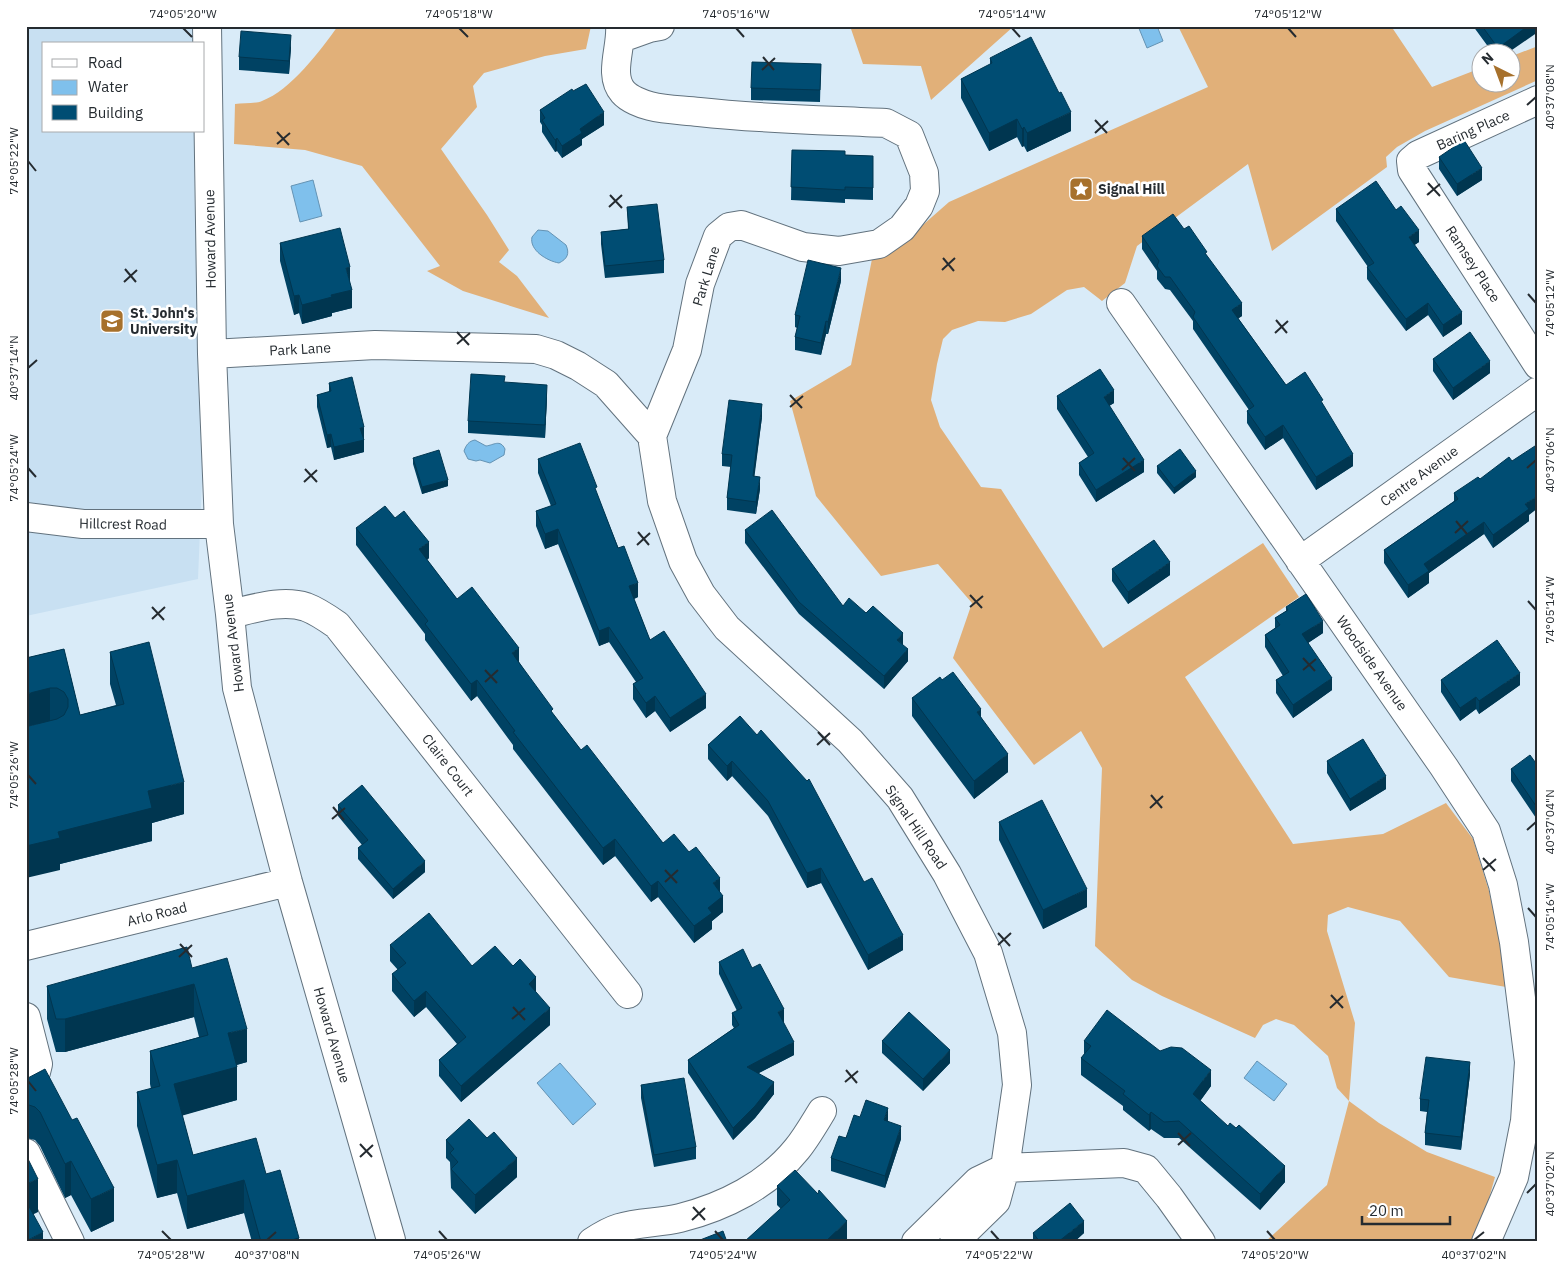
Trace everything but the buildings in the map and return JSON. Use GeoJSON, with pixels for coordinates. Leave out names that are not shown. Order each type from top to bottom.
{"type":"FeatureCollection","features":[{"type":"Feature","properties":{"kind":"street","name":"Howard Avenue"},"geometry":{"type":"LineString","coordinates":[[207,26],[212,354],[219,524],[237,688],[288,882],[391,1241]]}},
{"type":"Feature","properties":{"kind":"street"},"geometry":{"type":"LineString","coordinates":[[620,32],[660,26]]}},
{"type":"Feature","properties":{"kind":"street","name":"Park Lane"},"geometry":{"type":"LineString","coordinates":[[212,354],[375,345],[536,349],[556,355],[578,366],[606,384],[652,436],[687,350],[700,284],[718,236],[729,228],[741,225],[803,248],[839,251],[879,244],[902,228],[919,206],[925,191],[924,173],[909,135],[886,122],[725,115],[650,106],[624,94],[617,82],[616,59],[620,32]]}},
{"type":"Feature","properties":{"kind":"street","name":"Baring Place"},"geometry":{"type":"LineString","coordinates":[[1411,161],[1418,155],[1538,100]]}},
{"type":"Feature","properties":{"kind":"street","name":"Ramsey Place"},"geometry":{"type":"LineString","coordinates":[[1411,161],[1412,170],[1538,365]]}},
{"type":"Feature","properties":{"kind":"street","name":"Woodside Avenue"},"geometry":{"type":"LineString","coordinates":[[1121,302],[1444,767],[1486,831],[1503,885],[1512,932],[1529,1062],[1525,1121],[1514,1177],[1486,1242]]}},
{"type":"Feature","properties":{"kind":"street","name":"Centre Avenue"},"geometry":{"type":"LineString","coordinates":[[1300,562],[1538,390]]}},
{"type":"Feature","properties":{"kind":"street","name":"Signal Hill Road"},"geometry":{"type":"LineString","coordinates":[[652,436],[662,501],[683,561],[701,594],[727,628],[850,741],[900,798],[947,874],[988,953],[1012,1033],[1017,1085],[1005,1168],[996,1201],[954,1242]]}},
{"type":"Feature","properties":{"kind":"street","name":"Hillcrest Road"},"geometry":{"type":"LineString","coordinates":[[26,517],[83,524],[219,524]]}},
{"type":"Feature","properties":{"kind":"street","name":"Claire Court"},"geometry":{"type":"LineString","coordinates":[[230,614],[262,607],[304,606],[337,624],[628,994]]}},
{"type":"Feature","properties":{"kind":"street","name":"Arlo Road"},"geometry":{"type":"LineString","coordinates":[[26,946],[288,882]]}},
{"type":"Feature","properties":{"kind":"street"},"geometry":{"type":"LineString","coordinates":[[26,1017],[38,1064],[36,1072],[26,1082]]}},
{"type":"Feature","properties":{"kind":"street"},"geometry":{"type":"LineString","coordinates":[[592,1242],[620,1227],[680,1218],[714,1207],[746,1192],[774,1173],[797,1149],[822,1111]]}},
{"type":"Feature","properties":{"kind":"street"},"geometry":{"type":"LineString","coordinates":[[26,1153],[70,1242]]}},
{"type":"Feature","properties":{"kind":"street"},"geometry":{"type":"LineString","coordinates":[[916,1242],[978,1181],[1005,1168],[1124,1163],[1146,1169],[1170,1197],[1201,1242]]}},
{"type":"Feature","properties":{"kind":"shaded area","name":"St. John's University"},"geometry":{"type":"Polygon","coordinates":[[[26,26],[196,26],[196,42],[42,42],[42,132],[194,132],[203,458],[198,579],[26,616],[26,26]]]}},
{"type":"Feature","properties":{"kind":"shaded area"},"geometry":{"type":"Polygon","coordinates":[[[338,26],[591,26],[586,49],[545,56],[484,73],[473,86],[477,107],[441,149],[509,250],[499,262],[517,276],[549,318],[463,291],[427,271],[440,266],[362,166],[305,150],[234,144],[235,104],[259,102],[273,96],[284,88],[304,69],[338,26]]]}},
{"type":"Feature","properties":{"kind":"shaded area"},"geometry":{"type":"Polygon","coordinates":[[[850,26],[1014,26],[931,100],[921,66],[863,64],[850,26]]]}},
{"type":"Feature","properties":{"kind":"shaded area"},"geometry":{"type":"Polygon","coordinates":[[[1178,26],[1391,26],[1432,87],[1472,71],[1472,92],[1511,92],[1425,131],[1397,147],[1386,157],[1387,167],[1272,251],[1248,164],[1137,246],[1125,283],[1102,301],[1084,287],[1067,290],[1031,314],[1005,322],[978,321],[952,330],[943,339],[931,400],[940,427],[981,487],[1001,489],[1103,648],[1263,543],[1299,597],[1185,677],[1293,844],[1383,834],[1446,803],[1473,839],[1489,891],[1500,940],[1506,987],[1449,977],[1400,921],[1348,907],[1328,915],[1327,931],[1355,1023],[1349,1101],[1337,1088],[1328,1056],[1294,1025],[1276,1019],[1263,1025],[1255,1038],[1162,996],[1132,980],[1095,946],[1102,768],[1081,731],[1034,765],[953,658],[972,603],[938,564],[881,576],[816,496],[790,401],[851,365],[872,259],[908,238],[949,202],[1208,87],[1178,26]]]}},
{"type":"Feature","properties":{"kind":"shaded area"},"geometry":{"type":"Polygon","coordinates":[[[1538,46],[1538,80],[1522,87],[1522,52],[1538,46]]]}},
{"type":"Feature","properties":{"kind":"shaded area"},"geometry":{"type":"Polygon","coordinates":[[[1349,1101],[1379,1123],[1427,1152],[1495,1177],[1484,1216],[1472,1242],[1265,1242],[1327,1185],[1349,1101]]]}},
{"type":"Feature","properties":{"kind":"water"},"geometry":{"type":"Polygon","coordinates":[[[1138,26],[1157,26],[1163,41],[1147,48],[1138,26]]]}},
{"type":"Feature","properties":{"kind":"water"},"geometry":{"type":"Polygon","coordinates":[[[313,180],[322,216],[300,222],[291,186],[313,180]]]}},
{"type":"Feature","properties":{"kind":"water"},"geometry":{"type":"Polygon","coordinates":[[[538,230],[548,231],[566,245],[568,254],[564,260],[559,263],[554,262],[536,250],[533,246],[532,237],[538,230]]]}},
{"type":"Feature","properties":{"kind":"water"},"geometry":{"type":"Polygon","coordinates":[[[475,440],[486,446],[497,443],[501,444],[505,449],[504,455],[490,463],[468,459],[464,451],[471,441],[475,440]]]}},
{"type":"Feature","properties":{"kind":"water"},"geometry":{"type":"Polygon","coordinates":[[[1257,1061],[1287,1084],[1274,1101],[1244,1078],[1257,1061]]]}},
{"type":"Feature","properties":{"kind":"water"},"geometry":{"type":"Polygon","coordinates":[[[560,1063],[596,1104],[573,1125],[537,1083],[560,1063]]]}},
{"type":"Feature","properties":{"kind":"place","name":"Signal Hill"},"geometry":{"type":"Point","coordinates":[1081,189]}},
{"type":"Feature","properties":{"kind":"place","name":"St. John's University"},"geometry":{"type":"Point","coordinates":[112,321]}}]}
